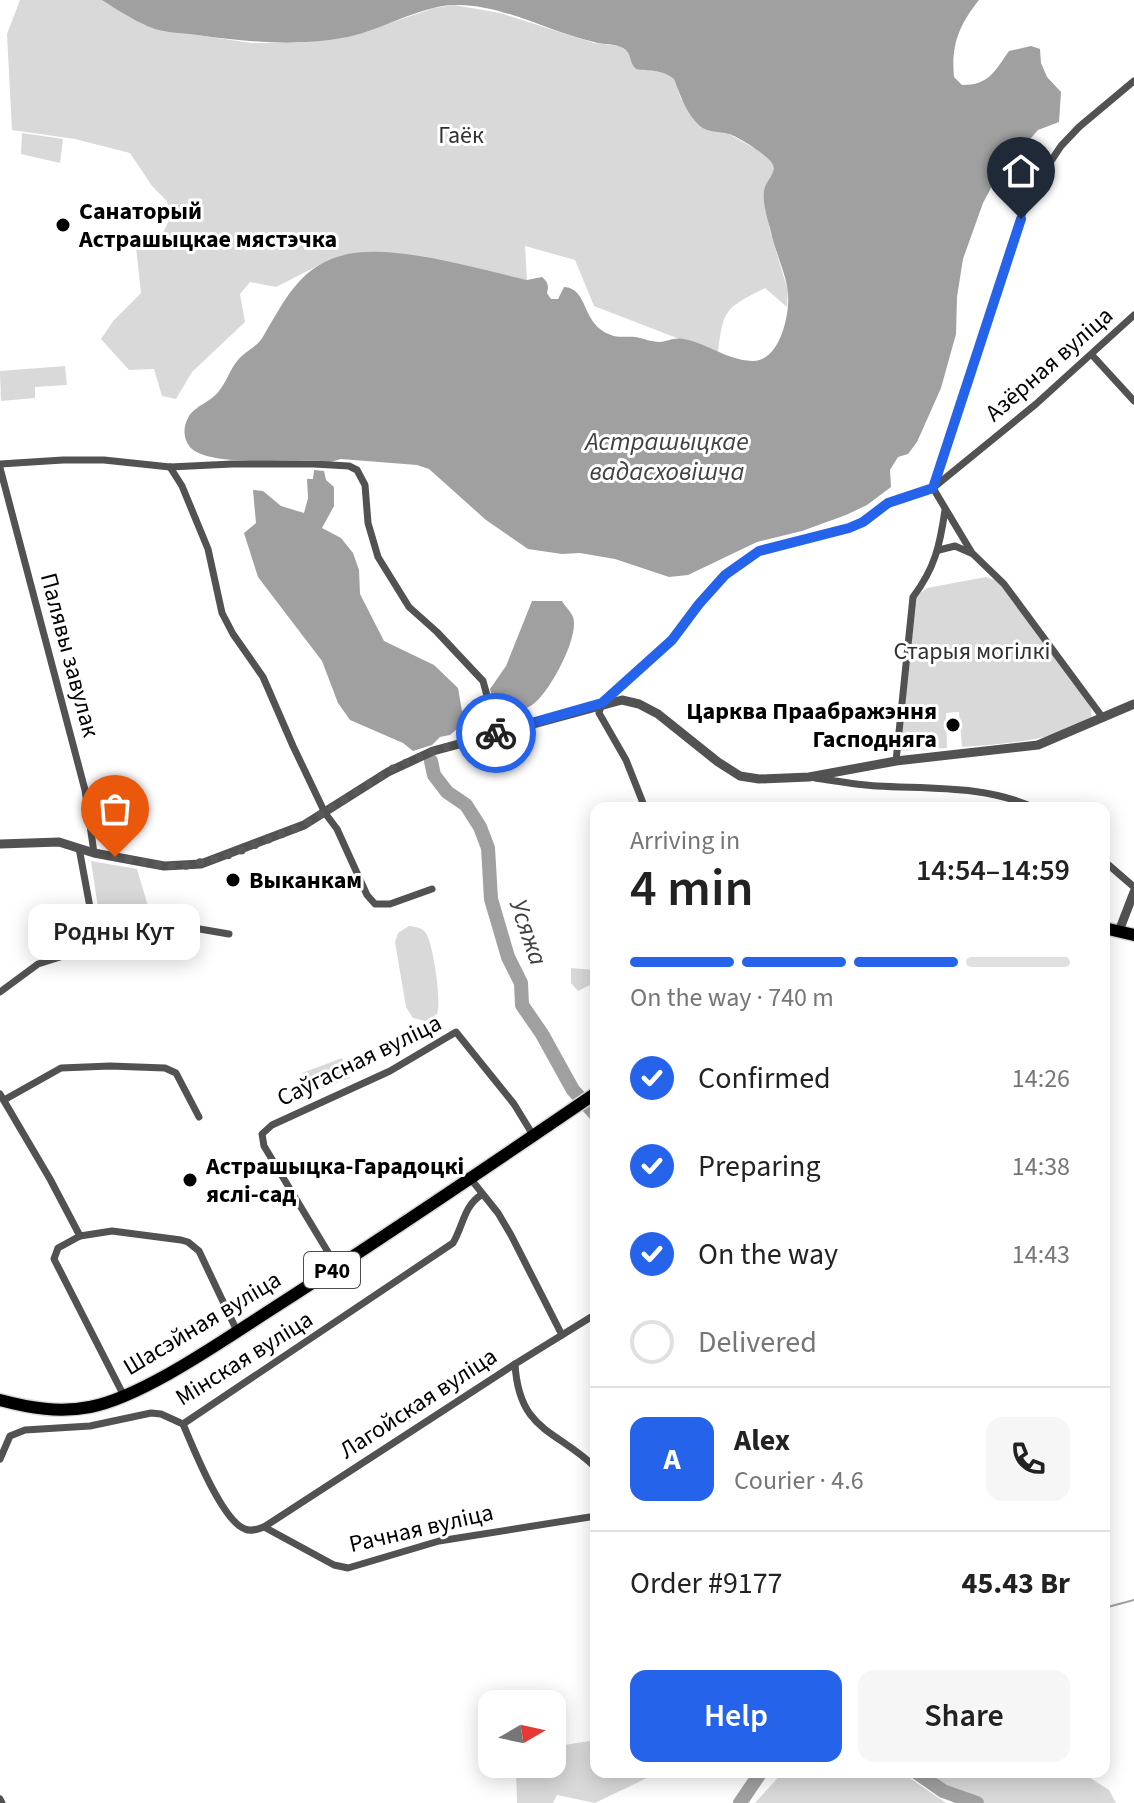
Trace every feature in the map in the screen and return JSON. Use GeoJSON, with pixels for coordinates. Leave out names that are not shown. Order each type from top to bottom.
{"type":"FeatureCollection","features":[{"type":"Feature","properties":{"kind":"main road"},"geometry":{"type":"LineString","coordinates":[[1110,929],[1134,935]]}},
{"type":"Feature","properties":{"kind":"main road","name":"Шасэйная вуліца"},"geometry":{"type":"LineString","coordinates":[[0,1400],[63,1411],[124,1396],[237,1331],[337,1267],[590,1097]]}},
{"type":"Feature","properties":{"kind":"street"},"geometry":{"type":"LineString","coordinates":[[1103,718],[1004,584],[972,553],[933,488],[1029,194],[1061,146],[1134,81]]}},
{"type":"Feature","properties":{"kind":"street","name":"Азёрная вуліца"},"geometry":{"type":"LineString","coordinates":[[602,703],[672,640],[725,575],[759,551],[849,528],[863,522],[888,503],[933,488],[998,436],[1134,315]]}},
{"type":"Feature","properties":{"kind":"street"},"geometry":{"type":"LineString","coordinates":[[1092,355],[1134,401]]}},
{"type":"Feature","properties":{"kind":"street"},"geometry":{"type":"LineString","coordinates":[[0,466],[104,460],[170,467],[232,464],[349,466],[362,476],[365,485],[368,523],[378,557],[409,607],[483,681],[497,732]]}},
{"type":"Feature","properties":{"kind":"street","name":"Палявы завулак"},"geometry":{"type":"LineString","coordinates":[[0,466],[85,790],[94,853]]}},
{"type":"Feature","properties":{"kind":"street"},"geometry":{"type":"LineString","coordinates":[[170,467],[182,486],[208,549],[222,613],[263,677],[325,813],[337,829],[367,895],[375,904],[390,904],[432,889]]}},
{"type":"Feature","properties":{"kind":"street"},"geometry":{"type":"LineString","coordinates":[[896,761],[912,601],[939,550],[945,510]]}},
{"type":"Feature","properties":{"kind":"street"},"geometry":{"type":"LineString","coordinates":[[939,550],[955,546],[972,553]]}},
{"type":"Feature","properties":{"kind":"street"},"geometry":{"type":"LineString","coordinates":[[0,844],[59,842],[94,853],[164,866],[201,864],[304,825],[388,772],[433,751],[622,700],[649,709],[740,776],[759,779],[809,777],[896,761],[1038,745],[1134,704]]}},
{"type":"Feature","properties":{"kind":"street"},"geometry":{"type":"LineString","coordinates":[[602,703],[599,713],[626,760],[643,802]]}},
{"type":"Feature","properties":{"kind":"street"},"geometry":{"type":"LineString","coordinates":[[809,777],[872,786],[971,790],[1018,802]]}},
{"type":"Feature","properties":{"kind":"street"},"geometry":{"type":"LineString","coordinates":[[79,848],[97,945]]}},
{"type":"Feature","properties":{"kind":"street"},"geometry":{"type":"LineString","coordinates":[[1110,867],[1134,889],[1119,931]]}},
{"type":"Feature","properties":{"kind":"street"},"geometry":{"type":"LineString","coordinates":[[0,992],[38,964],[167,927],[196,927],[229,934]]}},
{"type":"Feature","properties":{"kind":"street","name":"Саўгасная вуліца"},"geometry":{"type":"LineString","coordinates":[[337,1267],[264,1146],[262,1134],[272,1125],[390,1071],[456,1032],[514,1104],[533,1135]]}},
{"type":"Feature","properties":{"kind":"street"},"geometry":{"type":"LineString","coordinates":[[80,1236],[2,1097],[61,1068],[165,1068],[176,1073],[199,1117]]}},
{"type":"Feature","properties":{"kind":"street"},"geometry":{"type":"LineString","coordinates":[[470,1178],[511,1235],[562,1335]]}},
{"type":"Feature","properties":{"kind":"street","name":"Мінская вуліца"},"geometry":{"type":"LineString","coordinates":[[0,1459],[10,1436],[18,1431],[90,1426],[161,1414],[183,1424],[453,1243],[461,1230],[467,1209],[481,1195]]}},
{"type":"Feature","properties":{"kind":"street"},"geometry":{"type":"LineString","coordinates":[[124,1396],[54,1259],[58,1248],[80,1236],[112,1231],[181,1240],[194,1246],[237,1331]]}},
{"type":"Feature","properties":{"kind":"street","name":"Лагойская вуліца"},"geometry":{"type":"LineString","coordinates":[[264,1527],[590,1318]]}},
{"type":"Feature","properties":{"kind":"street"},"geometry":{"type":"LineString","coordinates":[[515,1364],[518,1393],[529,1412],[550,1436],[590,1462]]}},
{"type":"Feature","properties":{"kind":"street"},"geometry":{"type":"LineString","coordinates":[[111,1401],[119,1421]]}},
{"type":"Feature","properties":{"kind":"street","name":"Рачная вуліца"},"geometry":{"type":"LineString","coordinates":[[183,1424],[209,1483],[242,1528],[249,1531],[264,1527],[334,1565],[348,1568],[439,1541],[590,1517]]}},
{"type":"Feature","properties":{"kind":"green space","name":"Гаёк"},"geometry":{"type":"Polygon","coordinates":[[[20,0],[103,0],[129,17],[157,29],[251,43],[298,43],[348,37],[434,8],[454,5],[500,13],[594,43],[620,46],[627,51],[635,68],[668,73],[674,79],[681,99],[729,134],[768,156],[774,165],[764,194],[770,231],[788,291],[787,307],[765,288],[742,300],[725,318],[718,354],[594,306],[575,260],[525,246],[527,280],[419,257],[331,259],[276,287],[250,282],[240,294],[245,322],[192,372],[176,399],[162,396],[154,369],[129,370],[101,339],[114,320],[141,293],[136,247],[159,240],[172,215],[166,200],[152,186],[130,153],[75,139],[12,130],[7,34],[20,0]]]}},
{"type":"Feature","properties":{"kind":"green space"},"geometry":{"type":"Polygon","coordinates":[[[22,133],[63,139],[60,163],[21,154],[22,133]]]}},
{"type":"Feature","properties":{"kind":"green space"},"geometry":{"type":"Polygon","coordinates":[[[65,366],[67,385],[35,387],[35,398],[1,401],[0,371],[65,366]]]}},
{"type":"Feature","properties":{"kind":"green space","name":"Старыя могілкі"},"geometry":{"type":"Polygon","coordinates":[[[986,577],[998,581],[1091,708],[1092,719],[1046,737],[962,747],[959,712],[946,713],[947,748],[901,751],[914,598],[927,588],[986,577]]]}},
{"type":"Feature","properties":{"kind":"green space"},"geometry":{"type":"Polygon","coordinates":[[[91,861],[137,869],[152,920],[102,934],[91,861]]]}},
{"type":"Feature","properties":{"kind":"green space"},"geometry":{"type":"Polygon","coordinates":[[[409,926],[426,933],[434,960],[438,1008],[437,1014],[426,1021],[413,1018],[406,1007],[395,942],[398,933],[409,926]]]}},
{"type":"Feature","properties":{"kind":"green space"},"geometry":{"type":"Polygon","coordinates":[[[571,968],[590,970],[590,985],[578,991],[571,983],[571,968]]]}},
{"type":"Feature","properties":{"kind":"green space"},"geometry":{"type":"Polygon","coordinates":[[[342,1058],[350,1078],[309,1093],[302,1073],[342,1058]]]}},
{"type":"Feature","properties":{"kind":"green space"},"geometry":{"type":"Polygon","coordinates":[[[590,1741],[590,1778],[647,1778],[595,1803],[557,1795],[553,1803],[517,1803],[516,1778],[566,1778],[566,1745],[590,1741]]]}},
{"type":"Feature","properties":{"kind":"green space"},"geometry":{"type":"Polygon","coordinates":[[[778,1778],[910,1778],[946,1803],[755,1803],[778,1778]]]}},
{"type":"Feature","properties":{"kind":"green space"},"geometry":{"type":"Polygon","coordinates":[[[918,1778],[1090,1778],[1109,1790],[1116,1803],[954,1803],[918,1778]]]}},
{"type":"Feature","properties":{"kind":"water","name":"Астрашыцкае вадасховішча"},"geometry":{"type":"Polygon","coordinates":[[[102,0],[979,0],[958,36],[954,77],[962,85],[979,83],[990,76],[1009,51],[1031,46],[1040,49],[1041,63],[1047,77],[1061,92],[1059,122],[1038,130],[1025,145],[1015,146],[983,203],[963,259],[957,297],[956,334],[941,388],[917,442],[908,454],[898,457],[890,470],[891,487],[867,505],[846,515],[802,531],[757,542],[688,575],[669,577],[615,559],[528,549],[486,520],[429,469],[417,465],[341,459],[330,462],[229,460],[199,453],[190,447],[185,437],[185,425],[194,410],[219,391],[238,360],[261,339],[297,284],[318,266],[348,254],[389,252],[461,264],[527,280],[542,277],[548,284],[547,293],[551,299],[558,299],[564,287],[572,289],[595,323],[611,335],[659,342],[683,339],[733,358],[762,359],[770,354],[781,335],[788,302],[785,277],[764,202],[765,187],[773,171],[771,161],[733,136],[700,126],[688,111],[674,79],[657,71],[635,68],[623,48],[489,9],[453,5],[414,14],[348,37],[310,42],[273,42],[160,30],[134,20],[102,0]]]}},
{"type":"Feature","properties":{"kind":"water"},"geometry":{"type":"Polygon","coordinates":[[[314,470],[324,471],[326,480],[334,487],[334,506],[322,528],[341,538],[353,553],[359,570],[360,594],[384,641],[434,665],[458,688],[464,723],[432,745],[413,751],[403,743],[350,720],[338,703],[322,661],[258,577],[244,533],[256,523],[253,490],[263,491],[281,506],[304,513],[308,498],[307,479],[313,479],[314,470]]]}},
{"type":"Feature","properties":{"kind":"water"},"geometry":{"type":"Polygon","coordinates":[[[532,601],[562,601],[573,617],[568,650],[539,699],[524,709],[497,714],[490,689],[506,666],[532,601]]]}},
{"type":"Feature","properties":{"kind":"waterway","name":"Усяжа"},"geometry":{"type":"LineString","coordinates":[[431,761],[434,775],[447,792],[466,805],[480,827],[488,848],[491,899],[508,957],[521,983],[522,1005],[573,1090],[590,1108]]}},
{"type":"Feature","properties":{"kind":"waterway"},"geometry":{"type":"LineString","coordinates":[[1110,1606],[1134,1600]]}},
{"type":"Feature","properties":{"kind":"waterway","name":"Усяжа"},"geometry":{"type":"LineString","coordinates":[[740,1803],[757,1778]]}},
{"type":"Feature","properties":{"kind":"waterway"},"geometry":{"type":"LineString","coordinates":[[925,1778],[943,1791],[977,1803]]}},
{"type":"Feature","properties":{"kind":"way so far"},"geometry":{"type":"LineString","coordinates":[[115,857],[164,866],[185,866],[233,854],[304,825],[394,768],[433,751],[496,733]]}},
{"type":"Feature","properties":{"kind":"place","name":"Санаторый Астрашыцкае мястэчка"},"geometry":{"type":"Point","coordinates":[63,225]}},
{"type":"Feature","properties":{"kind":"place","name":"Царква Праабражэння Гасподняга"},"geometry":{"type":"Point","coordinates":[953,725]}},
{"type":"Feature","properties":{"kind":"place","name":"Родны Кут"},"geometry":{"type":"Point","coordinates":[115,857]}},
{"type":"Feature","properties":{"kind":"place","name":"Выканкам"},"geometry":{"type":"Point","coordinates":[233,880]}},
{"type":"Feature","properties":{"kind":"place","name":"Астрашыцка-Гарадоцкі яслі-сад"},"geometry":{"type":"Point","coordinates":[190,1180]}},
{"type":"Feature","properties":{"kind":"route"},"geometry":{"type":"LineString","coordinates":[[496,733],[602,703],[672,640],[725,575],[759,551],[849,528],[863,522],[888,503],[933,488],[1021,219]]}}]}
